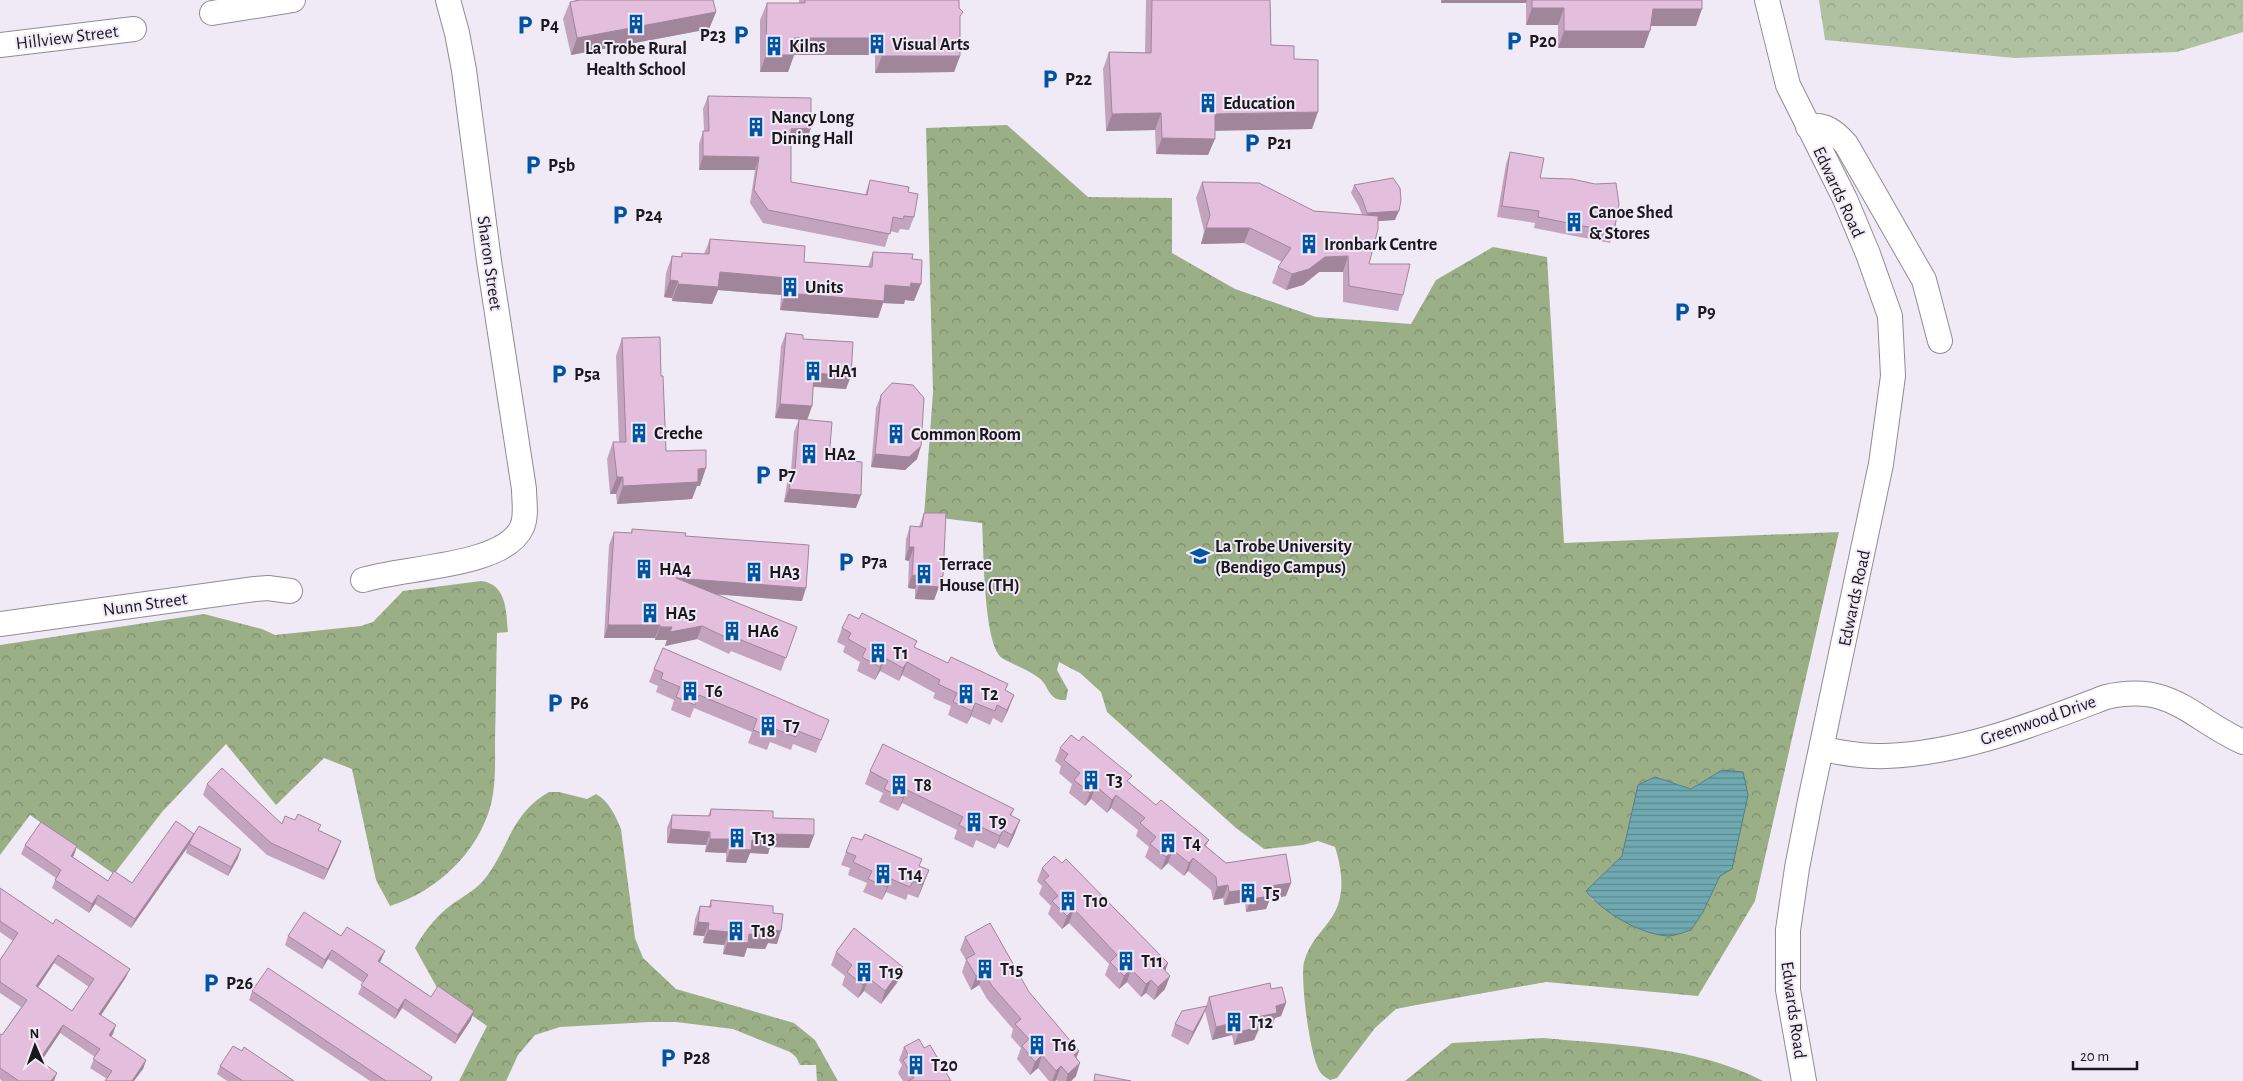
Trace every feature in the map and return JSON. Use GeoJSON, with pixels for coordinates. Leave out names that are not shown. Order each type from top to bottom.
{"type":"FeatureCollection","features":[{"type":"Feature","properties":{"kind":"street"},"geometry":{"type":"LineString","coordinates":[[212,13],[293,0]]}},
{"type":"Feature","properties":{"kind":"street","name":"Sharon Street"},"geometry":{"type":"LineString","coordinates":[[363,580],[390,572],[458,562],[490,554],[504,547],[522,527],[524,489],[489,261],[464,70],[448,0]]}},
{"type":"Feature","properties":{"kind":"street","name":"Edwards Road"},"geometry":{"type":"LineString","coordinates":[[1768,0],[1788,84],[1844,199],[1868,254],[1890,316],[1893,347],[1890,413],[1881,464],[1797,868],[1787,946],[1788,990],[1804,1081]]}},
{"type":"Feature","properties":{"kind":"street","name":"Hillview Street"},"geometry":{"type":"LineString","coordinates":[[0,45],[134,29]]}},
{"type":"Feature","properties":{"kind":"street","name":"Edwards Road"},"geometry":{"type":"LineString","coordinates":[[1808,127],[1825,127],[1836,133],[1846,144],[1924,280],[1940,341]]}},
{"type":"Feature","properties":{"kind":"street","name":"Nunn Street"},"geometry":{"type":"LineString","coordinates":[[0,624],[255,589],[268,588],[290,591]]}},
{"type":"Feature","properties":{"kind":"street","name":"Greenwood Drive"},"geometry":{"type":"LineString","coordinates":[[1822,749],[1861,755],[1886,756],[1968,744],[2010,733],[2106,697],[2138,693],[2171,700],[2243,742]]}},
{"type":"Feature","properties":{"kind":"green space"},"geometry":{"type":"Polygon","coordinates":[[[1819,0],[2243,0],[2243,32],[2177,52],[2015,58],[1825,40],[1819,0]]]}},
{"type":"Feature","properties":{"kind":"green space"},"geometry":{"type":"Polygon","coordinates":[[[1007,125],[1088,197],[1172,198],[1172,253],[1235,289],[1316,317],[1411,324],[1436,280],[1493,247],[1547,257],[1564,543],[1839,532],[1755,901],[1698,996],[1546,982],[1396,1009],[1375,1028],[1337,1078],[1330,1080],[1322,1074],[1313,1053],[1310,1037],[1303,971],[1309,949],[1332,917],[1339,900],[1341,873],[1335,847],[1318,841],[1303,845],[1264,849],[1236,828],[1107,712],[1101,692],[1080,673],[1059,662],[1057,670],[1068,690],[1066,700],[1060,700],[1052,696],[1039,678],[1002,658],[996,649],[991,635],[988,616],[982,523],[924,516],[933,392],[926,128],[1007,125]],[[1722,770],[1691,789],[1655,777],[1622,856],[1587,891],[1593,900],[1703,912],[1720,876],[1722,770]]]}},
{"type":"Feature","properties":{"kind":"green space"},"geometry":{"type":"Polygon","coordinates":[[[481,581],[496,587],[504,600],[508,632],[497,633],[493,796],[485,822],[466,854],[453,868],[424,891],[390,906],[376,880],[352,769],[324,758],[276,805],[226,744],[162,812],[114,874],[30,815],[0,855],[0,645],[204,614],[262,629],[275,635],[361,626],[373,622],[403,591],[481,581]]]}},
{"type":"Feature","properties":{"kind":"green space"},"geometry":{"type":"Polygon","coordinates":[[[549,792],[559,792],[587,799],[596,794],[605,800],[614,814],[621,829],[635,938],[643,958],[676,989],[794,1023],[815,1040],[838,1081],[817,1081],[816,1065],[800,1065],[796,1057],[790,1052],[733,1029],[676,1022],[650,1022],[560,1027],[535,1035],[518,1055],[506,1081],[459,1081],[487,1026],[440,993],[415,948],[429,927],[442,913],[483,881],[492,869],[517,822],[525,811],[549,792]]]}},
{"type":"Feature","properties":{"kind":"green space"},"geometry":{"type":"Polygon","coordinates":[[[1543,1038],[1627,1045],[1683,1054],[1711,1060],[1763,1081],[1405,1081],[1452,1043],[1543,1038]]]}},
{"type":"Feature","properties":{"kind":"water"},"geometry":{"type":"Polygon","coordinates":[[[1722,770],[1743,772],[1748,795],[1732,869],[1720,876],[1703,912],[1691,930],[1668,936],[1645,931],[1623,921],[1602,907],[1586,891],[1622,856],[1638,785],[1655,777],[1691,789],[1722,770]]]}},
{"type":"Feature","properties":{"kind":"building"},"geometry":{"type":"Polygon","coordinates":[[[580,0],[713,0],[716,12],[577,38],[570,2],[580,0]]]}},
{"type":"Feature","properties":{"kind":"building","name":"Visual Arts"},"geometry":{"type":"Polygon","coordinates":[[[805,0],[959,0],[959,8],[963,12],[960,16],[960,56],[882,56],[881,38],[794,38],[794,55],[766,55],[767,3],[805,3],[805,0]]]}},
{"type":"Feature","properties":{"kind":"building","name":"Education"},"geometry":{"type":"Polygon","coordinates":[[[1152,0],[1270,0],[1271,45],[1294,46],[1294,59],[1318,60],[1318,112],[1215,114],[1215,139],[1162,138],[1161,113],[1112,114],[1109,52],[1151,53],[1152,0]]]}},
{"type":"Feature","properties":{"kind":"building"},"geometry":{"type":"Polygon","coordinates":[[[1532,0],[1702,0],[1702,9],[1653,9],[1650,31],[1564,31],[1564,8],[1532,8],[1532,0]]]}},
{"type":"Feature","properties":{"kind":"building"},"geometry":{"type":"Polygon","coordinates":[[[708,96],[811,98],[811,128],[791,129],[791,182],[867,195],[870,180],[909,187],[908,192],[918,194],[914,217],[904,216],[903,219],[893,217],[890,234],[768,210],[754,190],[759,157],[703,156],[703,131],[709,131],[708,96]]]}},
{"type":"Feature","properties":{"kind":"building"},"geometry":{"type":"Polygon","coordinates":[[[1510,152],[1544,158],[1540,178],[1572,179],[1595,184],[1616,183],[1619,204],[1614,232],[1538,217],[1539,211],[1502,206],[1510,152]]]}},
{"type":"Feature","properties":{"kind":"building"},"geometry":{"type":"Polygon","coordinates":[[[1393,178],[1400,188],[1401,200],[1399,211],[1367,213],[1362,198],[1354,185],[1393,178]]]}},
{"type":"Feature","properties":{"kind":"building"},"geometry":{"type":"Polygon","coordinates":[[[1202,182],[1259,183],[1314,211],[1378,216],[1378,229],[1369,264],[1410,264],[1403,295],[1349,286],[1348,256],[1325,257],[1309,269],[1292,274],[1278,267],[1291,248],[1250,228],[1206,228],[1210,215],[1202,182]]]}},
{"type":"Feature","properties":{"kind":"building"},"geometry":{"type":"Polygon","coordinates":[[[710,239],[805,246],[804,262],[872,267],[873,252],[913,254],[912,259],[922,260],[921,284],[911,283],[910,287],[885,285],[884,301],[786,293],[787,278],[720,272],[718,287],[678,284],[678,281],[670,280],[672,256],[682,257],[682,253],[709,254],[710,239]]]}},
{"type":"Feature","properties":{"kind":"building","name":"HA1"},"geometry":{"type":"Polygon","coordinates":[[[786,333],[803,335],[803,339],[853,342],[851,376],[814,373],[812,406],[780,404],[786,333]]]}},
{"type":"Feature","properties":{"kind":"building","name":"Creche"},"geometry":{"type":"Polygon","coordinates":[[[660,337],[666,451],[706,450],[706,468],[698,469],[698,482],[623,486],[623,477],[617,477],[613,442],[626,442],[622,338],[660,337]]]}},
{"type":"Feature","properties":{"kind":"building","name":"Common Room"},"geometry":{"type":"Polygon","coordinates":[[[892,383],[913,385],[924,398],[921,446],[909,457],[875,454],[881,395],[892,383]]]}},
{"type":"Feature","properties":{"kind":"building","name":"HA2"},"geometry":{"type":"Polygon","coordinates":[[[799,419],[832,422],[829,459],[862,462],[861,495],[789,489],[792,470],[795,470],[799,419]]]}},
{"type":"Feature","properties":{"kind":"building","name":"Terrace House (TH)"},"geometry":{"type":"Polygon","coordinates":[[[924,513],[946,513],[943,576],[940,577],[939,587],[919,585],[920,576],[912,575],[914,547],[909,547],[910,526],[922,527],[924,513]]]}},
{"type":"Feature","properties":{"kind":"building"},"geometry":{"type":"Polygon","coordinates":[[[632,529],[686,533],[685,536],[809,545],[806,588],[676,578],[797,627],[786,658],[736,638],[734,641],[702,626],[670,632],[672,627],[660,627],[660,625],[608,625],[614,532],[632,533],[632,529]]]}},
{"type":"Feature","properties":{"kind":"building"},"geometry":{"type":"Polygon","coordinates":[[[862,613],[917,641],[914,647],[948,663],[951,657],[1008,684],[1005,690],[1014,695],[1007,710],[997,705],[995,711],[975,703],[972,711],[953,702],[957,693],[938,684],[940,680],[907,662],[903,668],[885,658],[880,667],[862,657],[866,649],[848,639],[851,633],[842,628],[849,614],[859,619],[862,613]]]}},
{"type":"Feature","properties":{"kind":"building"},"geometry":{"type":"Polygon","coordinates":[[[663,648],[829,720],[821,740],[798,731],[796,737],[775,729],[771,737],[753,730],[757,719],[699,695],[695,705],[676,697],[680,687],[661,679],[663,673],[654,669],[663,648]]]}},
{"type":"Feature","properties":{"kind":"building"},"geometry":{"type":"Polygon","coordinates":[[[1071,735],[1079,741],[1083,736],[1132,776],[1127,781],[1156,805],[1161,800],[1209,840],[1204,845],[1226,863],[1286,854],[1291,883],[1270,886],[1271,896],[1251,899],[1250,889],[1229,892],[1228,885],[1217,887],[1216,877],[1193,858],[1189,863],[1173,850],[1166,857],[1150,844],[1156,837],[1140,823],[1145,818],[1116,795],[1112,800],[1096,786],[1090,793],[1074,780],[1080,773],[1064,760],[1068,754],[1060,748],[1071,735]]]}},
{"type":"Feature","properties":{"kind":"building"},"geometry":{"type":"Polygon","coordinates":[[[883,744],[1014,809],[1010,815],[1020,820],[1012,835],[1003,830],[1000,836],[981,827],[978,835],[959,825],[963,817],[907,790],[903,798],[884,789],[888,781],[870,771],[883,744]]]}},
{"type":"Feature","properties":{"kind":"building"},"geometry":{"type":"Polygon","coordinates":[[[222,768],[282,824],[285,816],[295,820],[298,814],[321,825],[318,830],[341,841],[328,869],[271,843],[207,784],[222,768]]]}},
{"type":"Feature","properties":{"kind":"building"},"geometry":{"type":"Polygon","coordinates":[[[711,809],[773,811],[773,818],[814,819],[814,835],[773,834],[773,841],[752,840],[751,850],[730,849],[731,839],[710,839],[710,832],[671,829],[672,815],[710,816],[711,809]]]}},
{"type":"Feature","properties":{"kind":"building"},"geometry":{"type":"Polygon","coordinates":[[[176,821],[194,834],[135,919],[98,895],[92,904],[55,880],[61,870],[25,845],[41,822],[77,846],[71,856],[108,881],[114,871],[132,883],[176,821]]]}},
{"type":"Feature","properties":{"kind":"building"},"geometry":{"type":"Polygon","coordinates":[[[199,826],[241,849],[231,867],[189,844],[199,826]]]}},
{"type":"Feature","properties":{"kind":"building"},"geometry":{"type":"Polygon","coordinates":[[[865,834],[922,859],[919,866],[929,870],[922,885],[913,881],[910,887],[891,879],[887,887],[868,879],[872,871],[853,862],[856,856],[846,852],[852,837],[862,840],[865,834]]]}},
{"type":"Feature","properties":{"kind":"building"},"geometry":{"type":"Polygon","coordinates":[[[1054,856],[1062,863],[1066,859],[1168,963],[1163,968],[1170,976],[1158,987],[1151,980],[1146,984],[1131,969],[1124,976],[1110,962],[1117,955],[1074,909],[1067,916],[1052,901],[1058,896],[1044,880],[1049,876],[1042,868],[1054,856]]]}},
{"type":"Feature","properties":{"kind":"building"},"geometry":{"type":"Polygon","coordinates":[[[0,888],[53,924],[56,919],[130,969],[99,1014],[116,1025],[109,1035],[146,1060],[132,1081],[105,1081],[112,1071],[93,1059],[100,1049],[63,1025],[39,1060],[57,1073],[51,1081],[19,1081],[0,1068],[0,1034],[2,1035],[27,1000],[0,982],[0,960],[18,933],[0,921],[0,888]],[[58,955],[36,986],[72,1011],[94,979],[58,955]]]}},
{"type":"Feature","properties":{"kind":"building"},"geometry":{"type":"Polygon","coordinates":[[[711,900],[773,906],[773,913],[783,914],[781,931],[771,930],[770,936],[749,934],[748,943],[728,941],[729,932],[708,930],[709,923],[698,922],[700,906],[711,907],[711,900]]]}},
{"type":"Feature","properties":{"kind":"building"},"geometry":{"type":"Polygon","coordinates":[[[304,912],[341,936],[347,927],[385,951],[378,961],[431,997],[438,986],[474,1011],[458,1035],[405,999],[398,1010],[361,985],[368,975],[332,950],[325,960],[288,936],[304,912]]]}},
{"type":"Feature","properties":{"kind":"building"},"geometry":{"type":"Polygon","coordinates":[[[990,923],[1029,992],[1079,1051],[1074,1055],[1080,1063],[1068,1074],[1061,1066],[1056,1071],[1042,1055],[1035,1062],[1022,1046],[1029,1039],[1015,1024],[1021,1019],[992,986],[984,972],[976,976],[966,959],[975,954],[965,937],[990,923]]]}},
{"type":"Feature","properties":{"kind":"building"},"geometry":{"type":"Polygon","coordinates":[[[854,928],[903,967],[885,991],[869,978],[863,985],[847,972],[852,965],[836,952],[854,928]]]}},
{"type":"Feature","properties":{"kind":"building"},"geometry":{"type":"Polygon","coordinates":[[[268,968],[432,1077],[430,1081],[386,1081],[252,991],[268,968]]]}},
{"type":"Feature","properties":{"kind":"building"},"geometry":{"type":"Polygon","coordinates":[[[1270,983],[1271,989],[1282,987],[1286,1003],[1276,1006],[1277,1013],[1257,1017],[1259,1027],[1239,1032],[1237,1022],[1216,1027],[1209,997],[1270,983]]]}},
{"type":"Feature","properties":{"kind":"building"},"geometry":{"type":"Polygon","coordinates":[[[1207,1006],[1193,1032],[1175,1024],[1182,1011],[1207,1006]]]}},
{"type":"Feature","properties":{"kind":"building"},"geometry":{"type":"Polygon","coordinates":[[[919,1039],[924,1048],[930,1045],[951,1081],[908,1081],[914,1078],[903,1060],[909,1056],[904,1047],[919,1039]]]}},
{"type":"Feature","properties":{"kind":"building"},"geometry":{"type":"Polygon","coordinates":[[[233,1046],[242,1051],[244,1047],[294,1081],[243,1081],[220,1066],[233,1046]]]}},
{"type":"Feature","properties":{"kind":"building"},"geometry":{"type":"Polygon","coordinates":[[[1095,1074],[1131,1081],[1094,1081],[1095,1074]]]}},
{"type":"Feature","properties":{"kind":"place","name":"La Trobe Rural Health School"},"geometry":{"type":"Point","coordinates":[636,24]}},
{"type":"Feature","properties":{"kind":"place","name":"P4"},"geometry":{"type":"Point","coordinates":[525,25]}},
{"type":"Feature","properties":{"kind":"place","name":"P23"},"geometry":{"type":"Point","coordinates":[741,35]}},
{"type":"Feature","properties":{"kind":"place","name":"P20"},"geometry":{"type":"Point","coordinates":[1514,41]}},
{"type":"Feature","properties":{"kind":"place","name":"Visual Arts"},"geometry":{"type":"Point","coordinates":[877,44]}},
{"type":"Feature","properties":{"kind":"place","name":"Kilns"},"geometry":{"type":"Point","coordinates":[774,46]}},
{"type":"Feature","properties":{"kind":"place","name":"P22"},"geometry":{"type":"Point","coordinates":[1050,79]}},
{"type":"Feature","properties":{"kind":"place","name":"Education"},"geometry":{"type":"Point","coordinates":[1208,103]}},
{"type":"Feature","properties":{"kind":"place","name":"Nancy Long Dining Hall"},"geometry":{"type":"Point","coordinates":[756,127]}},
{"type":"Feature","properties":{"kind":"place","name":"P21"},"geometry":{"type":"Point","coordinates":[1252,143]}},
{"type":"Feature","properties":{"kind":"place","name":"P5b"},"geometry":{"type":"Point","coordinates":[533,165]}},
{"type":"Feature","properties":{"kind":"place","name":"P24"},"geometry":{"type":"Point","coordinates":[620,215]}},
{"type":"Feature","properties":{"kind":"place","name":"Canoe Shed & Stores"},"geometry":{"type":"Point","coordinates":[1574,222]}},
{"type":"Feature","properties":{"kind":"place","name":"Ironbark Centre"},"geometry":{"type":"Point","coordinates":[1309,244]}},
{"type":"Feature","properties":{"kind":"place","name":"Units"},"geometry":{"type":"Point","coordinates":[790,287]}},
{"type":"Feature","properties":{"kind":"place","name":"P9"},"geometry":{"type":"Point","coordinates":[1682,312]}},
{"type":"Feature","properties":{"kind":"place","name":"HA1"},"geometry":{"type":"Point","coordinates":[813,371]}},
{"type":"Feature","properties":{"kind":"place","name":"P5a"},"geometry":{"type":"Point","coordinates":[559,374]}},
{"type":"Feature","properties":{"kind":"place","name":"Creche"},"geometry":{"type":"Point","coordinates":[639,433]}},
{"type":"Feature","properties":{"kind":"place","name":"Common Room"},"geometry":{"type":"Point","coordinates":[896,434]}},
{"type":"Feature","properties":{"kind":"place","name":"HA2"},"geometry":{"type":"Point","coordinates":[809,454]}},
{"type":"Feature","properties":{"kind":"place","name":"P7"},"geometry":{"type":"Point","coordinates":[763,475]}},
{"type":"Feature","properties":{"kind":"place","name":"La Trobe University (Bendigo Campus)"},"geometry":{"type":"Point","coordinates":[1200,556]}},
{"type":"Feature","properties":{"kind":"place","name":"P7a"},"geometry":{"type":"Point","coordinates":[846,562]}},
{"type":"Feature","properties":{"kind":"place","name":"HA4"},"geometry":{"type":"Point","coordinates":[644,569]}},
{"type":"Feature","properties":{"kind":"place","name":"HA3"},"geometry":{"type":"Point","coordinates":[754,572]}},
{"type":"Feature","properties":{"kind":"place","name":"Terrace House (TH)"},"geometry":{"type":"Point","coordinates":[924,574]}},
{"type":"Feature","properties":{"kind":"place","name":"HA5"},"geometry":{"type":"Point","coordinates":[650,613]}},
{"type":"Feature","properties":{"kind":"place","name":"HA6"},"geometry":{"type":"Point","coordinates":[732,631]}},
{"type":"Feature","properties":{"kind":"place","name":"T1"},"geometry":{"type":"Point","coordinates":[878,653]}},
{"type":"Feature","properties":{"kind":"place","name":"T6"},"geometry":{"type":"Point","coordinates":[690,691]}},
{"type":"Feature","properties":{"kind":"place","name":"T2"},"geometry":{"type":"Point","coordinates":[966,694]}},
{"type":"Feature","properties":{"kind":"place","name":"P6"},"geometry":{"type":"Point","coordinates":[555,703]}},
{"type":"Feature","properties":{"kind":"place","name":"T7"},"geometry":{"type":"Point","coordinates":[768,726]}},
{"type":"Feature","properties":{"kind":"place","name":"T3"},"geometry":{"type":"Point","coordinates":[1091,780]}},
{"type":"Feature","properties":{"kind":"place","name":"T8"},"geometry":{"type":"Point","coordinates":[899,785]}},
{"type":"Feature","properties":{"kind":"place","name":"T9"},"geometry":{"type":"Point","coordinates":[974,822]}},
{"type":"Feature","properties":{"kind":"place","name":"T13"},"geometry":{"type":"Point","coordinates":[737,838]}},
{"type":"Feature","properties":{"kind":"place","name":"T4"},"geometry":{"type":"Point","coordinates":[1168,843]}},
{"type":"Feature","properties":{"kind":"place","name":"T14"},"geometry":{"type":"Point","coordinates":[883,874]}},
{"type":"Feature","properties":{"kind":"place","name":"T5"},"geometry":{"type":"Point","coordinates":[1248,893]}},
{"type":"Feature","properties":{"kind":"place","name":"T10"},"geometry":{"type":"Point","coordinates":[1068,901]}},
{"type":"Feature","properties":{"kind":"place","name":"T18"},"geometry":{"type":"Point","coordinates":[736,931]}},
{"type":"Feature","properties":{"kind":"place","name":"T11"},"geometry":{"type":"Point","coordinates":[1126,961]}},
{"type":"Feature","properties":{"kind":"place","name":"T15"},"geometry":{"type":"Point","coordinates":[985,969]}},
{"type":"Feature","properties":{"kind":"place","name":"T19"},"geometry":{"type":"Point","coordinates":[864,972]}},
{"type":"Feature","properties":{"kind":"place","name":"P26"},"geometry":{"type":"Point","coordinates":[211,983]}},
{"type":"Feature","properties":{"kind":"place","name":"T12"},"geometry":{"type":"Point","coordinates":[1234,1022]}},
{"type":"Feature","properties":{"kind":"place","name":"T16"},"geometry":{"type":"Point","coordinates":[1037,1045]}},
{"type":"Feature","properties":{"kind":"place","name":"P28"},"geometry":{"type":"Point","coordinates":[668,1058]}},
{"type":"Feature","properties":{"kind":"place","name":"T20"},"geometry":{"type":"Point","coordinates":[916,1065]}}]}
